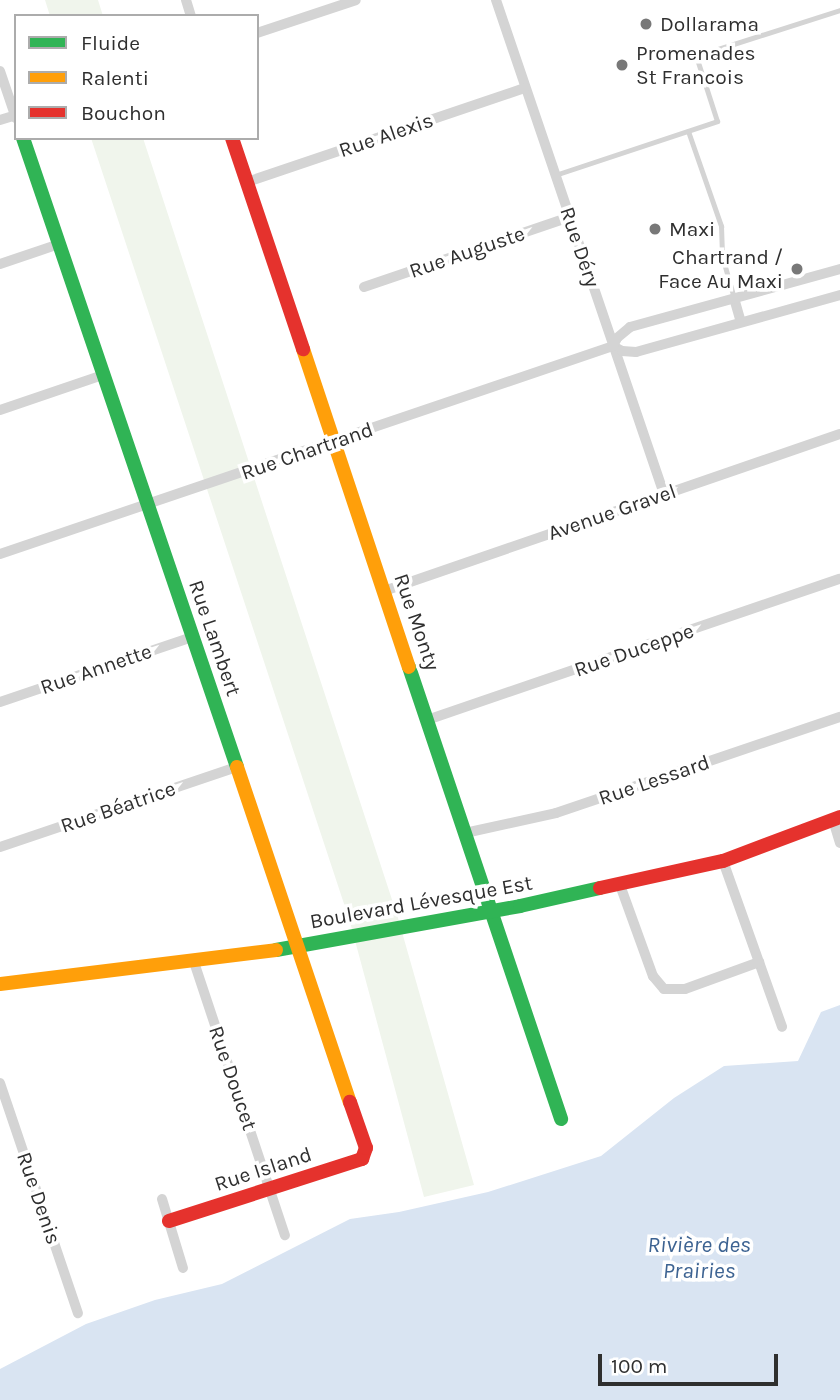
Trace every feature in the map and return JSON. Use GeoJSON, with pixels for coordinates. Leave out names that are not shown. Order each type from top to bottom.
{"type":"FeatureCollection","features":[{"type":"Feature","properties":{"kind":"street"},"geometry":{"type":"LineString","coordinates":[[259,32],[356,0]]}},
{"type":"Feature","properties":{"kind":"street","name":"Rue Déry"},"geometry":{"type":"LineString","coordinates":[[496,0],[664,494]]}},
{"type":"Feature","properties":{"kind":"street"},"geometry":{"type":"LineString","coordinates":[[0,71],[14,113]]}},
{"type":"Feature","properties":{"kind":"street","name":"Rue Alexis"},"geometry":{"type":"LineString","coordinates":[[247,182],[526,88]]}},
{"type":"Feature","properties":{"kind":"street","name":"Rue Lambert"},"geometry":{"type":"LineString","coordinates":[[24,140],[367,1152]]}},
{"type":"Feature","properties":{"kind":"street","name":"Rue Monty"},"geometry":{"type":"LineString","coordinates":[[233,140],[561,1119]]}},
{"type":"Feature","properties":{"kind":"street","name":"Rue Auguste"},"geometry":{"type":"LineString","coordinates":[[364,287],[570,217]]}},
{"type":"Feature","properties":{"kind":"street"},"geometry":{"type":"LineString","coordinates":[[0,264],[59,244]]}},
{"type":"Feature","properties":{"kind":"street","name":"Rue Chartrand"},"geometry":{"type":"LineString","coordinates":[[0,554],[613,346],[623,331],[631,327],[840,269]]}},
{"type":"Feature","properties":{"kind":"street","name":"Rue Chartrand"},"geometry":{"type":"LineString","coordinates":[[613,346],[622,352],[636,352],[840,295]]}},
{"type":"Feature","properties":{"kind":"street"},"geometry":{"type":"LineString","coordinates":[[734,298],[741,323]]}},
{"type":"Feature","properties":{"kind":"street"},"geometry":{"type":"LineString","coordinates":[[0,410],[103,375]]}},
{"type":"Feature","properties":{"kind":"street","name":"Avenue Gravel"},"geometry":{"type":"LineString","coordinates":[[384,591],[840,433]]}},
{"type":"Feature","properties":{"kind":"street","name":"Rue Duceppe"},"geometry":{"type":"LineString","coordinates":[[427,720],[840,579]]}},
{"type":"Feature","properties":{"kind":"street","name":"Rue Annette"},"geometry":{"type":"LineString","coordinates":[[0,702],[192,637]]}},
{"type":"Feature","properties":{"kind":"street","name":"Rue Lessard"},"geometry":{"type":"LineString","coordinates":[[465,833],[556,813],[840,717]]}},
{"type":"Feature","properties":{"kind":"street","name":"Rue Béatrice"},"geometry":{"type":"LineString","coordinates":[[0,847],[236,767]]}},
{"type":"Feature","properties":{"kind":"street"},"geometry":{"type":"LineString","coordinates":[[836,819],[840,843]]}},
{"type":"Feature","properties":{"kind":"street","name":"Boulevard Lévesque Est"},"geometry":{"type":"LineString","coordinates":[[0,984],[194,962],[297,946],[620,886],[723,861],[836,819]]}},
{"type":"Feature","properties":{"kind":"street"},"geometry":{"type":"LineString","coordinates":[[723,861],[782,1027]]}},
{"type":"Feature","properties":{"kind":"street"},"geometry":{"type":"LineString","coordinates":[[620,886],[653,976],[664,989],[685,989],[759,962]]}},
{"type":"Feature","properties":{"kind":"street","name":"Rue Doucet"},"geometry":{"type":"LineString","coordinates":[[194,962],[285,1235]]}},
{"type":"Feature","properties":{"kind":"street","name":"Rue Denis"},"geometry":{"type":"LineString","coordinates":[[0,1083],[78,1314]]}},
{"type":"Feature","properties":{"kind":"street","name":"Rue Island"},"geometry":{"type":"LineString","coordinates":[[169,1221],[362,1159],[367,1152]]}},
{"type":"Feature","properties":{"kind":"street"},"geometry":{"type":"LineString","coordinates":[[162,1199],[183,1268]]}},
{"type":"Feature","properties":{"kind":"lane"},"geometry":{"type":"LineString","coordinates":[[555,175],[717,121],[696,56],[840,10]]}},
{"type":"Feature","properties":{"kind":"lane"},"geometry":{"type":"LineString","coordinates":[[688,131],[721,226],[722,256],[734,298]]}},
{"type":"Feature","properties":{"kind":"shaded area"},"geometry":{"type":"Polygon","coordinates":[[[45,0],[98,0],[102,14],[49,14],[45,0]]]}},
{"type":"Feature","properties":{"kind":"shaded area"},"geometry":{"type":"Polygon","coordinates":[[[92,140],[144,140],[398,918],[474,1185],[424,1197],[350,922],[92,140]]]}},
{"type":"Feature","properties":{"kind":"water","name":"Rivière des Prairies"},"geometry":{"type":"Polygon","coordinates":[[[840,1005],[840,1400],[0,1400],[0,1369],[86,1324],[155,1300],[222,1284],[350,1219],[399,1212],[488,1192],[601,1156],[674,1098],[724,1066],[798,1061],[821,1012],[840,1005]]]}},
{"type":"Feature","properties":{"kind":"traffic: fast"},"geometry":{"type":"LineString","coordinates":[[24,140],[237,767]]}},
{"type":"Feature","properties":{"kind":"traffic: fast"},"geometry":{"type":"LineString","coordinates":[[409,667],[561,1119]]}},
{"type":"Feature","properties":{"kind":"traffic: fast"},"geometry":{"type":"LineString","coordinates":[[276,950],[520,906],[600,888]]}},
{"type":"Feature","properties":{"kind":"traffic: slow"},"geometry":{"type":"LineString","coordinates":[[303,349],[409,667]]}},
{"type":"Feature","properties":{"kind":"traffic: slow"},"geometry":{"type":"LineString","coordinates":[[237,767],[350,1102]]}},
{"type":"Feature","properties":{"kind":"traffic: slow"},"geometry":{"type":"LineString","coordinates":[[0,984],[276,950]]}},
{"type":"Feature","properties":{"kind":"traffic: jam"},"geometry":{"type":"LineString","coordinates":[[233,140],[303,349]]}},
{"type":"Feature","properties":{"kind":"traffic: jam"},"geometry":{"type":"LineString","coordinates":[[600,888],[723,861],[840,817]]}},
{"type":"Feature","properties":{"kind":"traffic: jam"},"geometry":{"type":"LineString","coordinates":[[169,1221],[362,1159],[366,1148],[350,1102]]}},
{"type":"Feature","properties":{"kind":"place","name":"Dollarama"},"geometry":{"type":"Point","coordinates":[646,24]}},
{"type":"Feature","properties":{"kind":"place","name":"Promenades St Francois"},"geometry":{"type":"Point","coordinates":[622,65]}},
{"type":"Feature","properties":{"kind":"place","name":"Maxi"},"geometry":{"type":"Point","coordinates":[655,229]}},
{"type":"Feature","properties":{"kind":"place","name":"Chartrand / Face Au Maxi"},"geometry":{"type":"Point","coordinates":[797,269]}}]}
